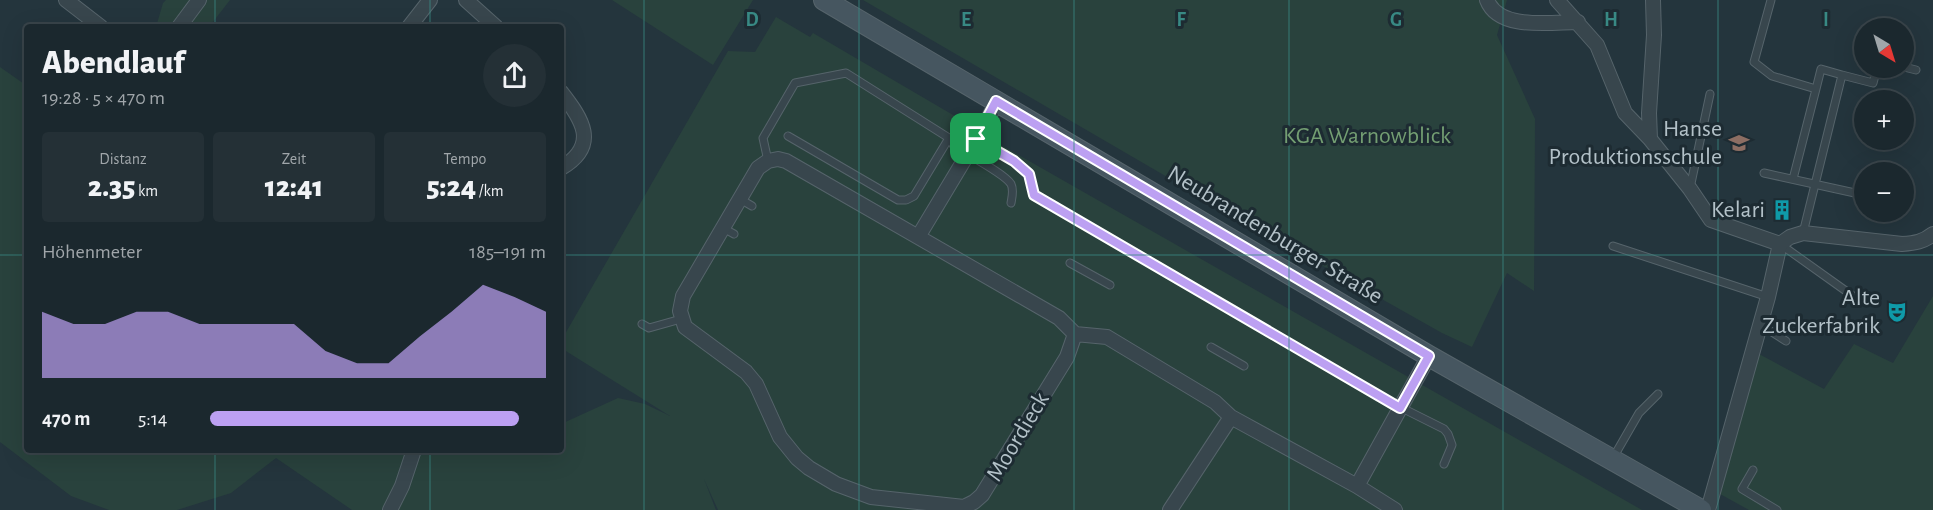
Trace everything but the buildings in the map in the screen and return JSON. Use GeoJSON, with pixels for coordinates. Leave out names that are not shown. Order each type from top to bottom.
{"type":"FeatureCollection","features":[{"type":"Feature","properties":{"kind":"main road","name":"Neubrandenburger Straße"},"geometry":{"type":"LineString","coordinates":[[824,0],[1429,356],[1701,510]]}},
{"type":"Feature","properties":{"kind":"street"},"geometry":{"type":"LineString","coordinates":[[66,0],[96,24]]}},
{"type":"Feature","properties":{"kind":"street"},"geometry":{"type":"LineString","coordinates":[[181,24],[199,0]]}},
{"type":"Feature","properties":{"kind":"street"},"geometry":{"type":"LineString","coordinates":[[412,24],[430,0]]}},
{"type":"Feature","properties":{"kind":"street"},"geometry":{"type":"LineString","coordinates":[[466,0],[493,24]]}},
{"type":"Feature","properties":{"kind":"street"},"geometry":{"type":"LineString","coordinates":[[1487,0],[1490,7],[1504,18],[1521,22],[1578,22]]}},
{"type":"Feature","properties":{"kind":"street"},"geometry":{"type":"LineString","coordinates":[[1557,0],[1597,45],[1625,113],[1650,139],[1690,189],[1711,220],[1780,244]]}},
{"type":"Feature","properties":{"kind":"street"},"geometry":{"type":"LineString","coordinates":[[1650,139],[1653,0]]}},
{"type":"Feature","properties":{"kind":"street"},"geometry":{"type":"LineString","coordinates":[[564,96],[577,112],[584,128],[585,140],[579,152],[564,166]]}},
{"type":"Feature","properties":{"kind":"street"},"geometry":{"type":"LineString","coordinates":[[918,237],[996,101]]}},
{"type":"Feature","properties":{"kind":"street"},"geometry":{"type":"LineString","coordinates":[[681,319],[680,304],[683,296],[746,202],[758,168],[768,161],[778,159],[786,161],[1059,318],[1074,334],[1107,337],[1215,402],[1231,417],[1357,486],[1395,510]]}},
{"type":"Feature","properties":{"kind":"street"},"geometry":{"type":"LineString","coordinates":[[1708,510],[1768,297],[1780,244],[1790,237],[1803,233],[1902,244],[1917,243],[1933,234]]}},
{"type":"Feature","properties":{"kind":"street","name":"Moordieck"},"geometry":{"type":"LineString","coordinates":[[681,319],[689,330],[746,372],[756,384],[780,437],[797,458],[809,468],[836,484],[871,497],[964,507],[976,506],[1067,357],[1074,334]]}},
{"type":"Feature","properties":{"kind":"street"},"geometry":{"type":"LineString","coordinates":[[1357,486],[1429,356]]}},
{"type":"Feature","properties":{"kind":"street"},"geometry":{"type":"LineString","coordinates":[[1170,510],[1231,417]]}},
{"type":"Feature","properties":{"kind":"street"},"geometry":{"type":"LineString","coordinates":[[390,510],[407,475],[413,453]]}},
{"type":"Feature","properties":{"kind":"lane"},"geometry":{"type":"LineString","coordinates":[[1771,0],[1754,62],[1772,76],[1816,88]]}},
{"type":"Feature","properties":{"kind":"lane"},"geometry":{"type":"LineString","coordinates":[[1793,179],[1821,69],[1873,83],[1874,78]]}},
{"type":"Feature","properties":{"kind":"lane"},"geometry":{"type":"LineString","coordinates":[[768,161],[763,138],[795,83],[846,74],[949,138],[954,146],[1004,177],[1011,185],[1013,194],[1011,203]]}},
{"type":"Feature","properties":{"kind":"lane"},"geometry":{"type":"LineString","coordinates":[[1803,233],[1842,75]]}},
{"type":"Feature","properties":{"kind":"lane"},"geometry":{"type":"LineString","coordinates":[[1690,189],[1710,94]]}},
{"type":"Feature","properties":{"kind":"lane"},"geometry":{"type":"LineString","coordinates":[[788,136],[898,200],[906,200],[914,196],[949,138]]}},
{"type":"Feature","properties":{"kind":"lane"},"geometry":{"type":"LineString","coordinates":[[976,139],[1014,161],[1029,174],[1034,195],[1400,408],[1436,425],[1448,434],[1452,445],[1444,464]]}},
{"type":"Feature","properties":{"kind":"lane"},"geometry":{"type":"LineString","coordinates":[[1764,173],[1854,193]]}},
{"type":"Feature","properties":{"kind":"lane"},"geometry":{"type":"LineString","coordinates":[[1780,244],[1853,296]]}},
{"type":"Feature","properties":{"kind":"lane"},"geometry":{"type":"LineString","coordinates":[[1613,246],[1768,297]]}},
{"type":"Feature","properties":{"kind":"lane"},"geometry":{"type":"LineString","coordinates":[[1070,263],[1110,285]]}},
{"type":"Feature","properties":{"kind":"lane"},"geometry":{"type":"LineString","coordinates":[[642,324],[649,328],[681,319]]}},
{"type":"Feature","properties":{"kind":"lane"},"geometry":{"type":"LineString","coordinates":[[1760,325],[1786,341]]}},
{"type":"Feature","properties":{"kind":"lane"},"geometry":{"type":"LineString","coordinates":[[1211,347],[1244,366]]}},
{"type":"Feature","properties":{"kind":"lane"},"geometry":{"type":"LineString","coordinates":[[1612,459],[1639,413],[1658,394]]}},
{"type":"Feature","properties":{"kind":"lane"},"geometry":{"type":"LineString","coordinates":[[1753,470],[1742,489],[1777,510]]}},
{"type":"Feature","properties":{"kind":"green space"},"geometry":{"type":"Polygon","coordinates":[[[166,0],[230,0],[211,24],[157,24],[166,0]]]}},
{"type":"Feature","properties":{"kind":"green space"},"geometry":{"type":"Polygon","coordinates":[[[612,0],[753,0],[713,65],[612,0]]]}},
{"type":"Feature","properties":{"kind":"green space","name":"KGA Warnowblick"},"geometry":{"type":"Polygon","coordinates":[[[863,0],[1507,0],[1497,35],[1535,119],[1534,291],[1507,273],[1472,347],[1442,333],[1229,213],[863,0]]]}},
{"type":"Feature","properties":{"kind":"green space"},"geometry":{"type":"Polygon","coordinates":[[[776,17],[810,37],[813,33],[965,122],[964,124],[1642,510],[718,510],[704,479],[716,510],[352,510],[276,458],[231,493],[177,510],[109,510],[71,496],[0,442],[0,67],[24,84],[24,453],[551,453],[554,455],[552,453],[564,453],[564,423],[618,398],[645,404],[670,416],[564,350],[564,336],[728,51],[755,52],[776,17]]]}},
{"type":"Feature","properties":{"kind":"green space"},"geometry":{"type":"Polygon","coordinates":[[[1933,296],[1933,510],[1749,510],[1720,494],[1759,354],[1824,389],[1854,344],[1893,363],[1933,296]]]}},
{"type":"Feature","properties":{"kind":"place","name":"Hanse Produktionsschule"},"geometry":{"type":"Point","coordinates":[1739,143]}},
{"type":"Feature","properties":{"kind":"place","name":"Kelari"},"geometry":{"type":"Point","coordinates":[1782,210]}},
{"type":"Feature","properties":{"kind":"place","name":"Alte Zuckerfabrik"},"geometry":{"type":"Point","coordinates":[1897,312]}},
{"type":"Feature","properties":{"kind":"route"},"geometry":{"type":"LineString","coordinates":[[996,101],[1429,356],[1400,408],[1034,195],[1029,174],[1014,161],[976,139],[996,101]]}}]}
